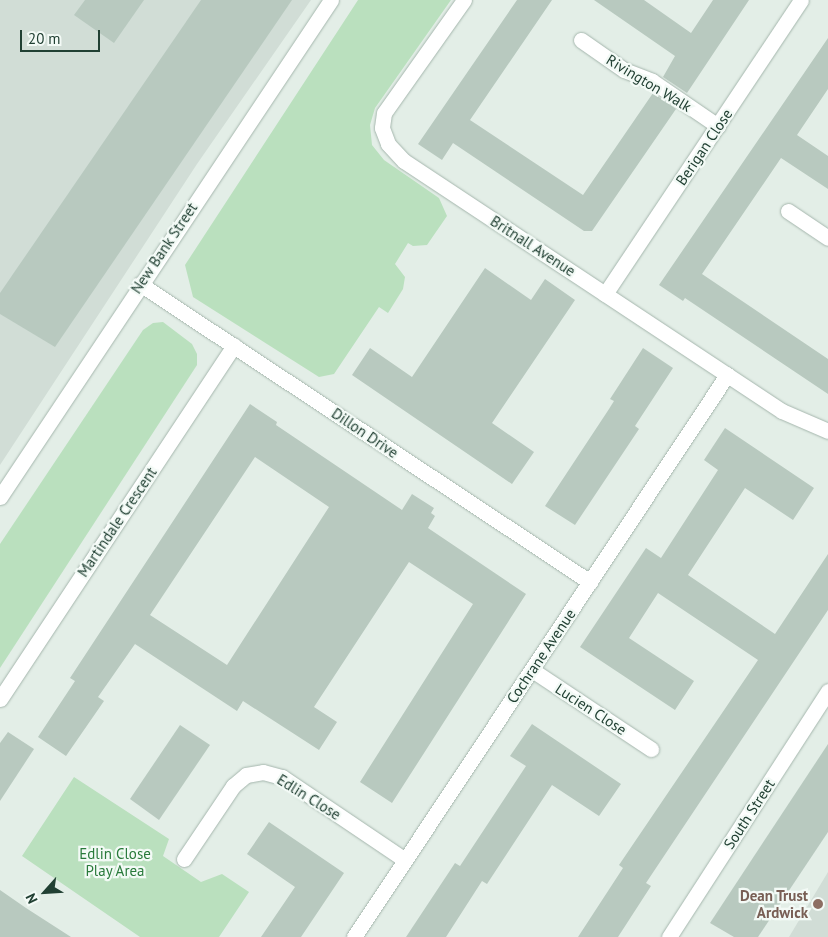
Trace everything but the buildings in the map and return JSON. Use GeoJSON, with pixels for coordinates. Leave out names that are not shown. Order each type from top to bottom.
{"type":"FeatureCollection","features":[{"type":"Feature","properties":{"kind":"street","name":"New Bank Street"},"geometry":{"type":"LineString","coordinates":[[0,497],[140,284],[331,0]]}},
{"type":"Feature","properties":{"kind":"street","name":"Britnall Avenue"},"geometry":{"type":"LineString","coordinates":[[464,0],[384,113],[382,128],[388,144],[404,161],[782,411],[828,431]]}},
{"type":"Feature","properties":{"kind":"street","name":"Berigan Close"},"geometry":{"type":"LineString","coordinates":[[605,294],[801,0]]}},
{"type":"Feature","properties":{"kind":"street","name":"Rivington Walk"},"geometry":{"type":"LineString","coordinates":[[581,40],[624,70],[652,81],[718,126]]}},
{"type":"Feature","properties":{"kind":"street"},"geometry":{"type":"LineString","coordinates":[[788,210],[828,238]]}},
{"type":"Feature","properties":{"kind":"street","name":"Dillon Drive"},"geometry":{"type":"LineString","coordinates":[[140,284],[590,582]]}},
{"type":"Feature","properties":{"kind":"street","name":"Martindale Crescent"},"geometry":{"type":"LineString","coordinates":[[0,699],[234,346]]}},
{"type":"Feature","properties":{"kind":"street","name":"Cochrane Avenue"},"geometry":{"type":"LineString","coordinates":[[354,937],[727,375]]}},
{"type":"Feature","properties":{"kind":"street","name":"Lucien Close"},"geometry":{"type":"LineString","coordinates":[[532,670],[651,748]]}},
{"type":"Feature","properties":{"kind":"street","name":"South Street"},"geometry":{"type":"LineString","coordinates":[[669,937],[828,691]]}},
{"type":"Feature","properties":{"kind":"street","name":"Edlin Close"},"geometry":{"type":"LineString","coordinates":[[184,860],[233,786],[246,775],[263,772],[282,777],[405,860]]}},
{"type":"Feature","properties":{"kind":"shaded area"},"geometry":{"type":"Polygon","coordinates":[[[0,0],[311,0],[197,164],[0,465],[0,0]]]}},
{"type":"Feature","properties":{"kind":"shaded area","name":"Dean Trust Ardwick"},"geometry":{"type":"Polygon","coordinates":[[[828,872],[828,937],[789,937],[828,872]]]}},
{"type":"Feature","properties":{"kind":"green space"},"geometry":{"type":"Polygon","coordinates":[[[358,0],[451,0],[375,108],[370,125],[372,145],[384,160],[439,198],[447,216],[427,245],[413,246],[408,243],[395,264],[405,277],[403,289],[388,313],[379,307],[334,374],[319,377],[193,297],[185,265],[358,0]]]}},
{"type":"Feature","properties":{"kind":"green space"},"geometry":{"type":"Polygon","coordinates":[[[163,322],[192,344],[197,354],[197,365],[0,668],[0,544],[143,330],[153,323],[163,322]]]}},
{"type":"Feature","properties":{"kind":"green space","name":"Edlin Close Play Area"},"geometry":{"type":"Polygon","coordinates":[[[74,777],[169,839],[163,856],[201,882],[222,874],[249,892],[219,937],[140,937],[22,856],[74,777]]]}},
{"type":"Feature","properties":{"kind":"place","name":"Dean Trust Ardwick"},"geometry":{"type":"Point","coordinates":[818,904]}}]}
